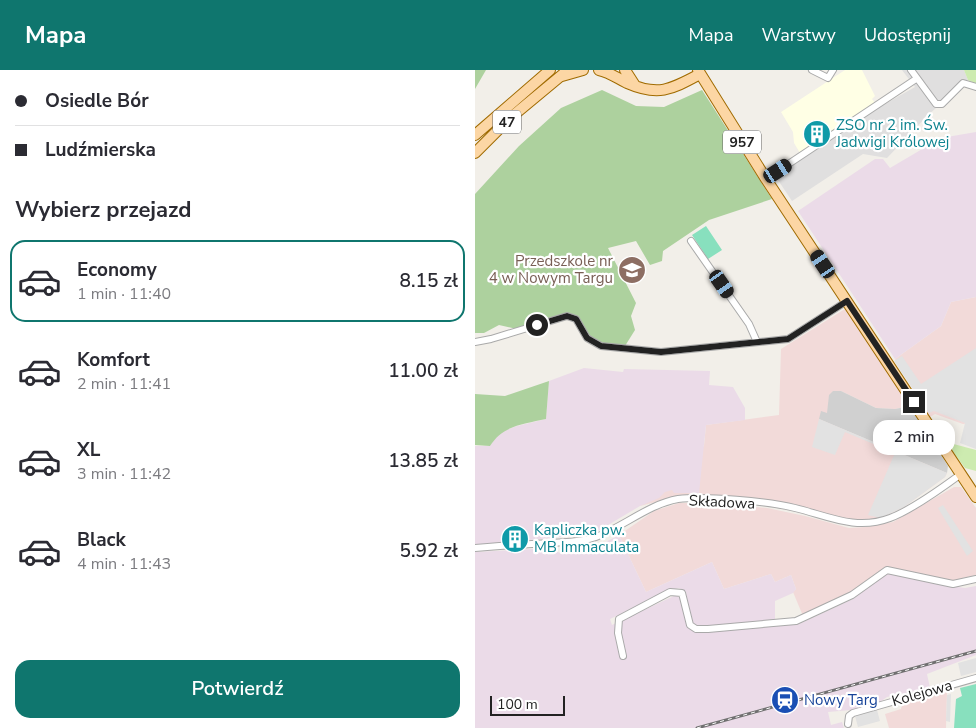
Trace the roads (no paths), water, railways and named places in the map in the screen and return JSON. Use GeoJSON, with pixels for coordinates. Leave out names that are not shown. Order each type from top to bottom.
{"type":"FeatureCollection","features":[{"type":"Feature","properties":{"kind":"main road","name":"47"},"geometry":{"type":"LineString","coordinates":[[475,153],[568,70]]}},
{"type":"Feature","properties":{"kind":"main road"},"geometry":{"type":"LineString","coordinates":[[559,77],[583,70]]}},
{"type":"Feature","properties":{"kind":"main road"},"geometry":{"type":"LineString","coordinates":[[599,70],[655,91],[667,90],[701,71]]}},
{"type":"Feature","properties":{"kind":"main road"},"geometry":{"type":"LineString","coordinates":[[625,70],[635,85]]}},
{"type":"Feature","properties":{"kind":"main road","name":"957"},"geometry":{"type":"LineString","coordinates":[[701,71],[766,179],[976,496]]}},
{"type":"Feature","properties":{"kind":"main road","name":"47"},"geometry":{"type":"LineString","coordinates":[[475,135],[546,72]]}},
{"type":"Feature","properties":{"kind":"street"},"geometry":{"type":"LineString","coordinates":[[812,70],[828,78],[833,70]]}},
{"type":"Feature","properties":{"kind":"street"},"geometry":{"type":"LineString","coordinates":[[911,70],[936,104],[942,104],[963,82],[976,87]]}},
{"type":"Feature","properties":{"kind":"street"},"geometry":{"type":"LineString","coordinates":[[766,179],[916,79]]}},
{"type":"Feature","properties":{"kind":"street"},"geometry":{"type":"LineString","coordinates":[[691,241],[749,324],[757,342]]}},
{"type":"Feature","properties":{"kind":"street"},"geometry":{"type":"LineString","coordinates":[[475,342],[567,316],[576,319],[587,338],[601,346],[661,352],[788,339],[847,301]]}},
{"type":"Feature","properties":{"kind":"street","name":"Składowa"},"geometry":{"type":"LineString","coordinates":[[475,548],[574,541],[595,537],[663,504],[677,500],[723,500],[765,504],[794,508],[837,522],[855,524],[874,522],[891,518],[961,474]]}},
{"type":"Feature","properties":{"kind":"street"},"geometry":{"type":"LineString","coordinates":[[623,656],[618,634],[619,619],[670,592],[681,593],[690,625],[696,629],[795,621],[852,595],[887,570],[953,584],[976,579]]}},
{"type":"Feature","properties":{"kind":"street","name":"Kolejowa"},"geometry":{"type":"LineString","coordinates":[[848,724],[849,716],[853,712],[976,678]]}},
{"type":"Feature","properties":{"kind":"railway"},"geometry":{"type":"LineString","coordinates":[[697,728],[976,651]]}},
{"type":"Feature","properties":{"kind":"place","name":"ZSO nr 2 im. Św. Jadwigi Królowej"},"geometry":{"type":"Point","coordinates":[817,134]}},
{"type":"Feature","properties":{"kind":"place","name":"Przedszkole nr 4 w Nowym Targu"},"geometry":{"type":"Point","coordinates":[632,270]}},
{"type":"Feature","properties":{"kind":"place","name":"Kapliczka pw. MB Immaculata"},"geometry":{"type":"Point","coordinates":[515,539]}},
{"type":"Feature","properties":{"kind":"place","name":"Nowy Targ"},"geometry":{"type":"Point","coordinates":[785,700]}}]}
